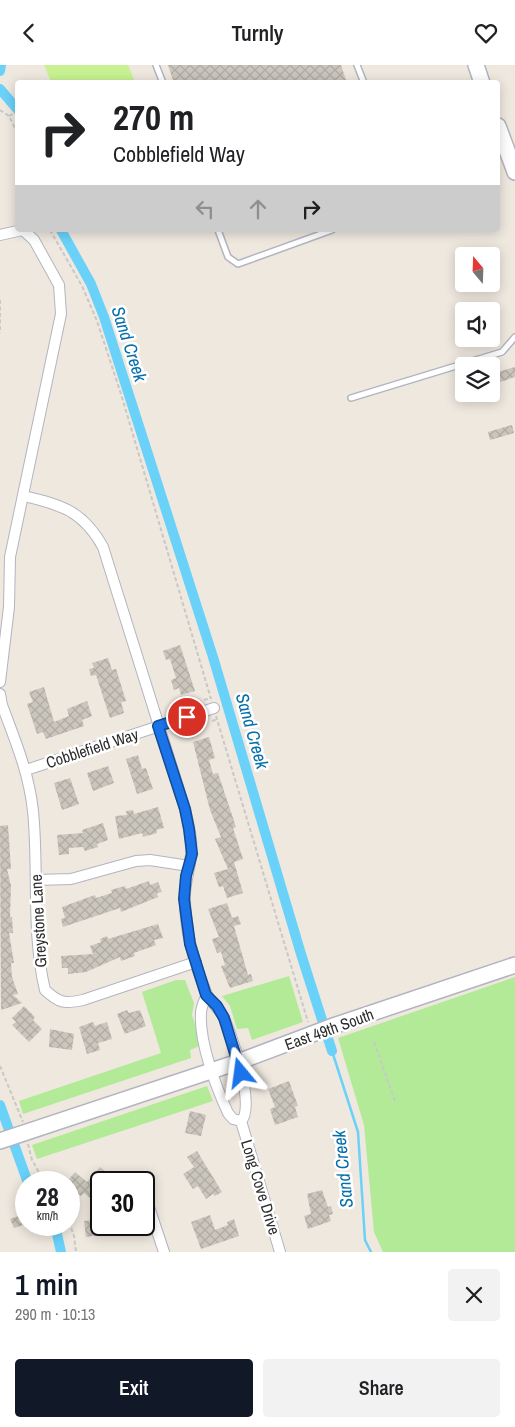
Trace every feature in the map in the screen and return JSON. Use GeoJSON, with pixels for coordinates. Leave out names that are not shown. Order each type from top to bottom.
{"type":"FeatureCollection","features":[{"type":"Feature","properties":{"kind":"street"},"geometry":{"type":"LineString","coordinates":[[476,65],[481,80]]}},
{"type":"Feature","properties":{"kind":"street"},"geometry":{"type":"LineString","coordinates":[[500,134],[515,172]]}},
{"type":"Feature","properties":{"kind":"street"},"geometry":{"type":"LineString","coordinates":[[0,235],[15,232]]}},
{"type":"Feature","properties":{"kind":"street"},"geometry":{"type":"LineString","coordinates":[[0,682],[9,607],[10,557],[61,314],[60,285],[34,240],[25,232]]}},
{"type":"Feature","properties":{"kind":"street"},"geometry":{"type":"LineString","coordinates":[[24,495],[75,512],[93,528],[103,547],[133,649],[185,809],[192,854],[184,899],[186,920],[206,995]]}},
{"type":"Feature","properties":{"kind":"street","name":"Greystone Lane"},"geometry":{"type":"LineString","coordinates":[[0,695],[26,770],[33,812],[41,976],[44,990],[55,999],[66,1004],[83,1000],[196,961]]}},
{"type":"Feature","properties":{"kind":"street","name":"Cobblefield Way"},"geometry":{"type":"LineString","coordinates":[[26,770],[158,726],[213,703]]}},
{"type":"Feature","properties":{"kind":"street"},"geometry":{"type":"LineString","coordinates":[[36,880],[71,879],[143,860],[189,866]]}},
{"type":"Feature","properties":{"kind":"street","name":"East 49th South"},"geometry":{"type":"LineString","coordinates":[[2,1140],[212,1071],[336,1025],[515,965]]}},
{"type":"Feature","properties":{"kind":"street","name":"Long Cove Drive"},"geometry":{"type":"LineString","coordinates":[[241,1121],[232,1119],[228,1113],[212,1071],[201,1021],[201,1010],[206,995],[217,1006],[224,1018],[238,1062],[247,1108],[241,1121],[279,1252]]}},
{"type":"Feature","properties":{"kind":"street"},"geometry":{"type":"LineString","coordinates":[[155,1225],[164,1252]]}},
{"type":"Feature","properties":{"kind":"lane"},"geometry":{"type":"LineString","coordinates":[[156,65],[162,80]]}},
{"type":"Feature","properties":{"kind":"lane"},"geometry":{"type":"LineString","coordinates":[[357,65],[363,80]]}},
{"type":"Feature","properties":{"kind":"lane"},"geometry":{"type":"LineString","coordinates":[[219,232],[228,257],[238,264],[326,232]]}},
{"type":"Feature","properties":{"kind":"lane"},"geometry":{"type":"LineString","coordinates":[[351,398],[502,352],[515,337]]}},
{"type":"Feature","properties":{"kind":"path"},"geometry":{"type":"LineString","coordinates":[[0,110],[9,116],[15,129]]}},
{"type":"Feature","properties":{"kind":"path"},"geometry":{"type":"LineString","coordinates":[[9,116],[15,113]]}},
{"type":"Feature","properties":{"kind":"path"},"geometry":{"type":"LineString","coordinates":[[51,232],[82,286],[97,321],[121,394],[312,1034]]}},
{"type":"Feature","properties":{"kind":"path"},"geometry":{"type":"LineString","coordinates":[[0,300],[0,333]]}},
{"type":"Feature","properties":{"kind":"path"},"geometry":{"type":"LineString","coordinates":[[204,700],[213,703]]}},
{"type":"Feature","properties":{"kind":"path"},"geometry":{"type":"LineString","coordinates":[[212,721],[218,719]]}},
{"type":"Feature","properties":{"kind":"path"},"geometry":{"type":"LineString","coordinates":[[374,1042],[395,1101]]}},
{"type":"Feature","properties":{"kind":"path"},"geometry":{"type":"LineString","coordinates":[[0,1066],[32,1160],[38,1171]]}},
{"type":"Feature","properties":{"kind":"path"},"geometry":{"type":"LineString","coordinates":[[74,1236],[76,1252]]}},
{"type":"Feature","properties":{"kind":"green space"},"geometry":{"type":"Polygon","coordinates":[[[44,65],[128,65],[134,80],[50,80],[44,65]]]}},
{"type":"Feature","properties":{"kind":"green space"},"geometry":{"type":"Polygon","coordinates":[[[289,976],[303,1022],[252,1040],[248,1028],[237,1029],[230,1006],[222,996],[289,976]]]}},
{"type":"Feature","properties":{"kind":"green space"},"geometry":{"type":"Polygon","coordinates":[[[515,977],[515,1252],[383,1252],[374,1232],[364,1125],[338,1038],[515,977]]]}},
{"type":"Feature","properties":{"kind":"green space"},"geometry":{"type":"Polygon","coordinates":[[[176,980],[185,980],[194,1003],[192,1015],[202,1045],[190,1050],[191,1058],[23,1114],[19,1101],[161,1053],[142,992],[176,980]]]}},
{"type":"Feature","properties":{"kind":"green space"},"geometry":{"type":"Polygon","coordinates":[[[207,1086],[213,1101],[37,1159],[32,1145],[207,1086]]]}},
{"type":"Feature","properties":{"kind":"building"},"geometry":{"type":"Polygon","coordinates":[[[168,65],[341,65],[346,80],[318,80],[173,80],[168,65]]]}},
{"type":"Feature","properties":{"kind":"building"},"geometry":{"type":"Polygon","coordinates":[[[515,367],[515,377],[500,382],[500,371],[515,367]]]}},
{"type":"Feature","properties":{"kind":"building"},"geometry":{"type":"Polygon","coordinates":[[[512,425],[514,433],[490,440],[488,432],[512,425]]]}},
{"type":"Feature","properties":{"kind":"building"},"geometry":{"type":"Polygon","coordinates":[[[180,645],[195,691],[181,695],[179,688],[174,690],[171,680],[176,678],[170,659],[166,660],[163,651],[180,645]]]}},
{"type":"Feature","properties":{"kind":"building"},"geometry":{"type":"Polygon","coordinates":[[[108,658],[112,670],[116,669],[126,701],[121,702],[124,713],[110,718],[96,675],[91,676],[89,669],[94,668],[92,663],[108,658]]]}},
{"type":"Feature","properties":{"kind":"building"},"geometry":{"type":"Polygon","coordinates":[[[44,687],[54,722],[69,716],[67,709],[87,701],[92,716],[82,720],[84,726],[46,739],[43,732],[37,734],[27,704],[33,702],[29,692],[44,687]]]}},
{"type":"Feature","properties":{"kind":"building"},"geometry":{"type":"Polygon","coordinates":[[[209,737],[215,758],[209,760],[213,774],[218,773],[236,827],[233,828],[243,859],[234,862],[243,893],[227,898],[223,886],[219,887],[214,873],[228,869],[215,839],[221,837],[210,810],[193,742],[209,737]]]}},
{"type":"Feature","properties":{"kind":"building"},"geometry":{"type":"Polygon","coordinates":[[[138,755],[142,769],[146,768],[153,789],[137,794],[126,759],[138,755]]]}},
{"type":"Feature","properties":{"kind":"building"},"geometry":{"type":"Polygon","coordinates":[[[108,766],[114,783],[93,791],[87,773],[108,766]]]}},
{"type":"Feature","properties":{"kind":"building"},"geometry":{"type":"Polygon","coordinates":[[[70,778],[79,804],[62,810],[54,783],[70,778]]]}},
{"type":"Feature","properties":{"kind":"building"},"geometry":{"type":"Polygon","coordinates":[[[158,807],[164,828],[156,830],[157,833],[143,837],[142,833],[119,839],[115,816],[127,815],[126,811],[133,810],[134,814],[158,807]]]}},
{"type":"Feature","properties":{"kind":"building"},"geometry":{"type":"Polygon","coordinates":[[[103,823],[108,840],[97,844],[98,847],[85,851],[83,847],[69,848],[69,854],[59,855],[57,835],[83,833],[82,830],[103,823]]]}},
{"type":"Feature","properties":{"kind":"building"},"geometry":{"type":"Polygon","coordinates":[[[8,825],[11,869],[7,869],[11,886],[10,917],[12,917],[13,933],[9,933],[14,963],[11,963],[12,977],[18,994],[13,995],[22,1003],[1,1010],[0,826],[8,825]]]}},
{"type":"Feature","properties":{"kind":"building"},"geometry":{"type":"Polygon","coordinates":[[[149,881],[150,885],[158,882],[162,892],[157,893],[158,897],[121,912],[120,908],[63,927],[61,919],[65,918],[62,907],[95,895],[96,898],[112,893],[111,890],[125,886],[126,889],[149,881]]]}},
{"type":"Feature","properties":{"kind":"building"},"geometry":{"type":"Polygon","coordinates":[[[227,903],[232,918],[238,916],[241,924],[234,926],[248,975],[251,974],[253,981],[230,988],[221,966],[225,965],[221,952],[217,953],[212,939],[219,937],[208,909],[227,903]]]}},
{"type":"Feature","properties":{"kind":"building"},"geometry":{"type":"Polygon","coordinates":[[[158,924],[163,938],[154,940],[156,945],[134,953],[135,956],[121,961],[120,957],[86,972],[68,974],[68,968],[62,968],[61,956],[93,954],[90,946],[101,942],[100,939],[107,936],[108,939],[158,924]]]}},
{"type":"Feature","properties":{"kind":"building"},"geometry":{"type":"Polygon","coordinates":[[[24,1006],[35,1017],[33,1020],[42,1029],[29,1042],[12,1025],[16,1022],[12,1018],[24,1006]]]}},
{"type":"Feature","properties":{"kind":"building"},"geometry":{"type":"Polygon","coordinates":[[[127,1010],[129,1013],[140,1010],[146,1026],[125,1034],[117,1014],[127,1010]]]}},
{"type":"Feature","properties":{"kind":"building"},"geometry":{"type":"Polygon","coordinates":[[[93,1022],[95,1026],[107,1022],[112,1039],[98,1043],[100,1050],[87,1054],[79,1027],[93,1022]]]}},
{"type":"Feature","properties":{"kind":"building"},"geometry":{"type":"Polygon","coordinates":[[[50,1029],[74,1034],[72,1050],[49,1047],[50,1029]]]}},
{"type":"Feature","properties":{"kind":"building"},"geometry":{"type":"Polygon","coordinates":[[[289,1081],[298,1106],[295,1107],[298,1117],[275,1125],[270,1109],[275,1107],[268,1089],[289,1081]]]}},
{"type":"Feature","properties":{"kind":"building"},"geometry":{"type":"Polygon","coordinates":[[[190,1111],[206,1115],[201,1136],[185,1133],[190,1111]]]}},
{"type":"Feature","properties":{"kind":"building"},"geometry":{"type":"Polygon","coordinates":[[[197,1151],[222,1192],[215,1196],[213,1194],[206,1199],[198,1186],[193,1189],[183,1174],[194,1167],[187,1157],[197,1151]]]}},
{"type":"Feature","properties":{"kind":"building"},"geometry":{"type":"Polygon","coordinates":[[[100,1167],[105,1171],[97,1171],[100,1167]]]}},
{"type":"Feature","properties":{"kind":"building"},"geometry":{"type":"Polygon","coordinates":[[[80,1176],[87,1182],[90,1179],[90,1198],[84,1193],[80,1195],[80,1176]]]}},
{"type":"Feature","properties":{"kind":"building"},"geometry":{"type":"Polygon","coordinates":[[[322,1190],[328,1207],[331,1206],[333,1214],[329,1215],[331,1221],[308,1229],[304,1216],[311,1214],[307,1194],[322,1190]]]}},
{"type":"Feature","properties":{"kind":"building"},"geometry":{"type":"Polygon","coordinates":[[[210,1215],[215,1230],[228,1225],[227,1222],[234,1219],[239,1236],[201,1249],[191,1222],[210,1215]]]}},
{"type":"Feature","properties":{"kind":"building"},"geometry":{"type":"Polygon","coordinates":[[[15,1217],[15,1228],[14,1228],[10,1219],[15,1217]]]}},
{"type":"Feature","properties":{"kind":"building"},"geometry":{"type":"Polygon","coordinates":[[[90,1220],[90,1236],[92,1236],[86,1237],[84,1221],[90,1220]]]}},
{"type":"Feature","properties":{"kind":"waterway","name":"Sand Creek"},"geometry":{"type":"LineString","coordinates":[[0,71],[1,65]]}},
{"type":"Feature","properties":{"kind":"waterway","name":"Sand Creek"},"geometry":{"type":"LineString","coordinates":[[0,89],[15,106]]}},
{"type":"Feature","properties":{"kind":"waterway","name":"Sand Creek"},"geometry":{"type":"LineString","coordinates":[[62,232],[91,284],[104,317],[213,657],[301,954],[332,1051]]}},
{"type":"Feature","properties":{"kind":"waterway","name":"Sand Creek"},"geometry":{"type":"LineString","coordinates":[[332,1051],[358,1132],[365,1240],[371,1252]]}},
{"type":"Feature","properties":{"kind":"waterway"},"geometry":{"type":"LineString","coordinates":[[0,1105],[24,1171]]}},
{"type":"Feature","properties":{"kind":"waterway"},"geometry":{"type":"LineString","coordinates":[[57,1236],[61,1252]]}},
{"type":"Feature","properties":{"kind":"route"},"geometry":{"type":"LineString","coordinates":[[187,717],[158,726],[185,809],[189,829],[192,854],[186,876],[184,899],[186,920],[190,944],[206,995],[217,1006],[224,1018],[241,1073]]}}]}
